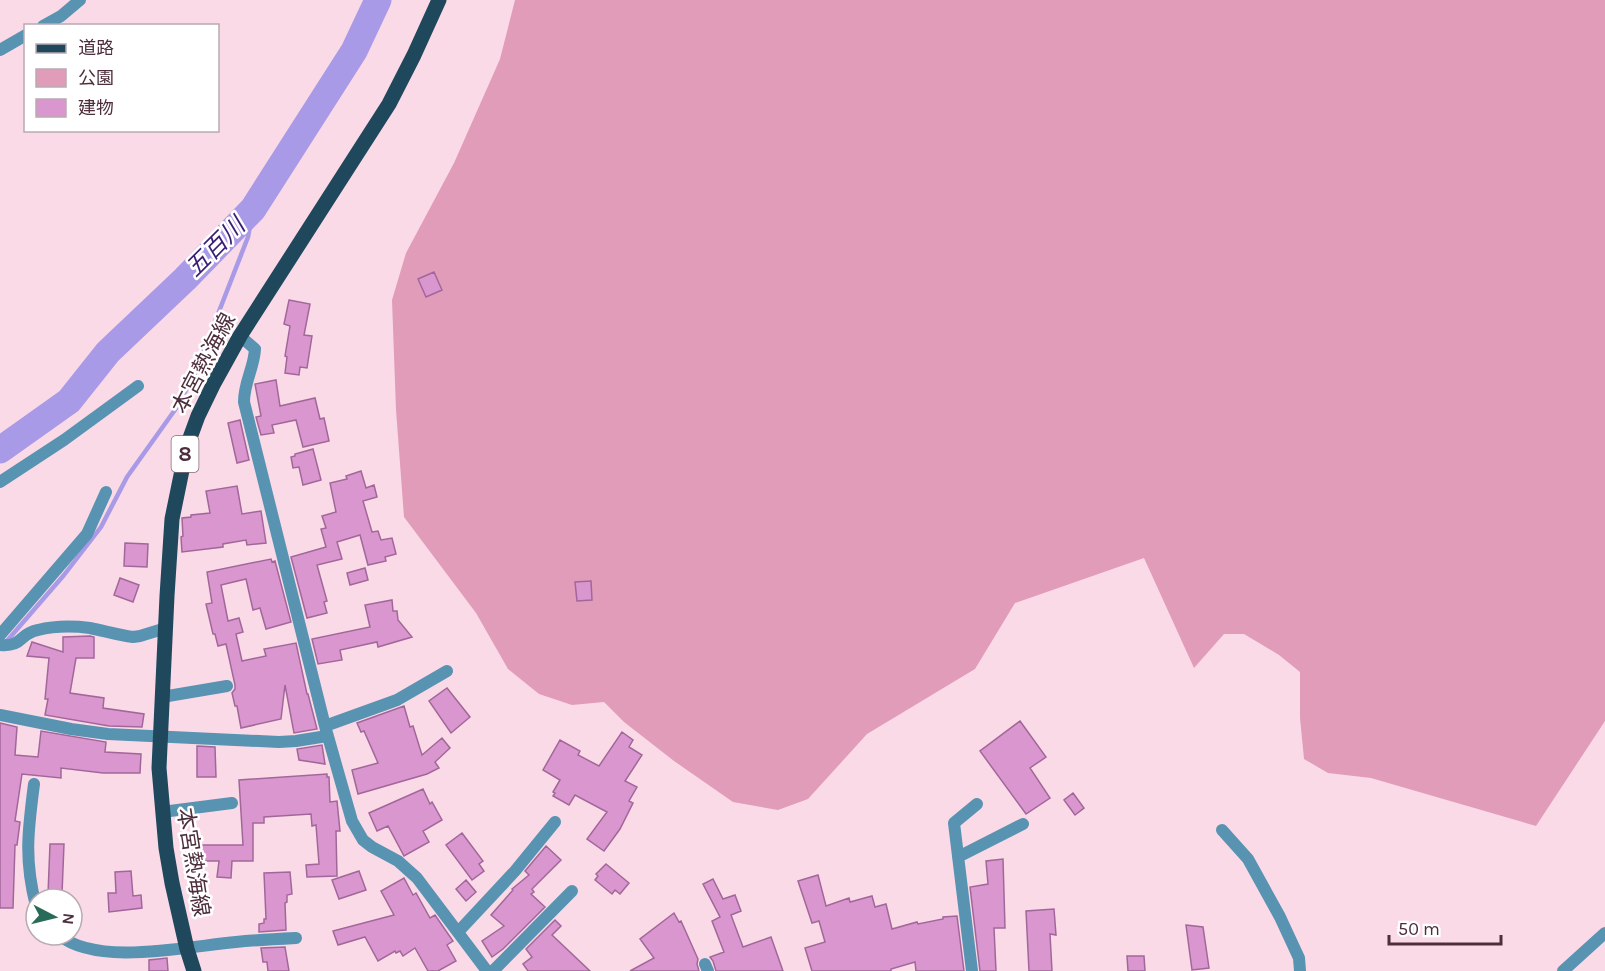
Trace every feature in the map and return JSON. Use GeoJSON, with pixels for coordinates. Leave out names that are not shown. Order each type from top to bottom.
{"type":"FeatureCollection","features":[{"type":"Feature","properties":{"kind":"main road","name":"本宮熱海線"},"geometry":{"type":"LineString","coordinates":[[194,971],[171,883],[159,768],[172,519],[187,446],[210,391],[240,336],[389,104],[439,0]]}},
{"type":"Feature","properties":{"kind":"street"},"geometry":{"type":"LineString","coordinates":[[47,24],[80,0]]}},
{"type":"Feature","properties":{"kind":"street"},"geometry":{"type":"LineString","coordinates":[[1,46],[24,36]]}},
{"type":"Feature","properties":{"kind":"street"},"geometry":{"type":"LineString","coordinates":[[240,336],[255,349],[244,389],[244,402],[326,731],[352,821],[358,833],[372,847],[398,861],[417,878],[487,971]]}},
{"type":"Feature","properties":{"kind":"street"},"geometry":{"type":"LineString","coordinates":[[0,482],[64,440],[138,386]]}},
{"type":"Feature","properties":{"kind":"street"},"geometry":{"type":"LineString","coordinates":[[0,635],[87,534],[106,492]]}},
{"type":"Feature","properties":{"kind":"street"},"geometry":{"type":"LineString","coordinates":[[0,645],[14,645],[36,630],[81,627],[133,637],[166,628]]}},
{"type":"Feature","properties":{"kind":"street"},"geometry":{"type":"LineString","coordinates":[[0,715],[108,734],[296,741],[326,731],[397,700],[447,671]]}},
{"type":"Feature","properties":{"kind":"street"},"geometry":{"type":"LineString","coordinates":[[162,697],[227,686]]}},
{"type":"Feature","properties":{"kind":"street"},"geometry":{"type":"LineString","coordinates":[[31,887],[28,828],[34,784]]}},
{"type":"Feature","properties":{"kind":"street"},"geometry":{"type":"LineString","coordinates":[[162,812],[232,803]]}},
{"type":"Feature","properties":{"kind":"street"},"geometry":{"type":"LineString","coordinates":[[972,971],[954,823],[977,804]]}},
{"type":"Feature","properties":{"kind":"street"},"geometry":{"type":"LineString","coordinates":[[459,931],[515,871],[555,822]]}},
{"type":"Feature","properties":{"kind":"street"},"geometry":{"type":"LineString","coordinates":[[958,857],[1023,824]]}},
{"type":"Feature","properties":{"kind":"street"},"geometry":{"type":"LineString","coordinates":[[1222,830],[1248,859],[1280,917],[1299,958],[1300,971]]}},
{"type":"Feature","properties":{"kind":"street"},"geometry":{"type":"LineString","coordinates":[[492,971],[572,891]]}},
{"type":"Feature","properties":{"kind":"street"},"geometry":{"type":"LineString","coordinates":[[1563,971],[1605,933]]}},
{"type":"Feature","properties":{"kind":"street"},"geometry":{"type":"LineString","coordinates":[[82,947],[101,951],[136,952],[296,938]]}},
{"type":"Feature","properties":{"kind":"green space"},"geometry":{"type":"Polygon","coordinates":[[[515,0],[1605,0],[1605,721],[1536,826],[1371,778],[1328,773],[1304,759],[1300,718],[1300,672],[1279,655],[1244,634],[1224,634],[1194,668],[1144,558],[1015,603],[975,669],[867,734],[808,799],[778,810],[733,802],[674,761],[624,722],[604,702],[572,705],[539,694],[508,669],[476,613],[404,517],[396,410],[392,300],[406,253],[454,163],[500,59],[515,0]]]}},
{"type":"Feature","properties":{"kind":"building"},"geometry":{"type":"Polygon","coordinates":[[[434,272],[442,290],[426,297],[418,279],[434,272]]]}},
{"type":"Feature","properties":{"kind":"building"},"geometry":{"type":"Polygon","coordinates":[[[289,300],[310,304],[304,335],[312,336],[307,368],[300,367],[299,375],[285,373],[290,326],[284,324],[289,300]]]}},
{"type":"Feature","properties":{"kind":"building"},"geometry":{"type":"Polygon","coordinates":[[[276,380],[280,406],[315,398],[320,419],[324,418],[329,441],[303,447],[296,420],[272,425],[274,433],[261,435],[256,417],[261,416],[255,384],[276,380]]]}},
{"type":"Feature","properties":{"kind":"building"},"geometry":{"type":"Polygon","coordinates":[[[240,420],[249,460],[237,463],[228,423],[240,420]]]}},
{"type":"Feature","properties":{"kind":"building"},"geometry":{"type":"Polygon","coordinates":[[[313,449],[321,480],[303,485],[299,467],[293,468],[291,457],[313,449]]]}},
{"type":"Feature","properties":{"kind":"building"},"geometry":{"type":"Polygon","coordinates":[[[361,471],[366,488],[374,485],[377,497],[363,501],[372,532],[378,531],[381,540],[392,538],[396,554],[385,557],[386,561],[368,565],[360,535],[337,542],[342,559],[317,565],[327,601],[324,602],[327,613],[307,618],[291,557],[326,547],[321,529],[326,528],[322,516],[336,512],[330,483],[347,479],[346,476],[361,471]]]}},
{"type":"Feature","properties":{"kind":"building"},"geometry":{"type":"Polygon","coordinates":[[[237,486],[242,514],[261,511],[266,543],[247,545],[246,540],[223,544],[223,547],[182,552],[182,518],[210,513],[206,491],[237,486]]]}},
{"type":"Feature","properties":{"kind":"building"},"geometry":{"type":"Polygon","coordinates":[[[125,543],[148,544],[147,567],[124,566],[125,543]]]}},
{"type":"Feature","properties":{"kind":"building"},"geometry":{"type":"Polygon","coordinates":[[[271,559],[272,562],[275,561],[291,622],[266,629],[260,608],[253,610],[246,579],[221,585],[228,621],[239,618],[243,632],[236,634],[242,661],[266,656],[264,649],[296,643],[317,729],[294,733],[285,685],[281,719],[241,728],[232,693],[235,685],[226,644],[218,646],[215,634],[213,634],[206,604],[212,603],[207,572],[271,559]]]}},
{"type":"Feature","properties":{"kind":"building"},"geometry":{"type":"Polygon","coordinates":[[[365,568],[368,580],[350,585],[347,573],[365,568]]]}},
{"type":"Feature","properties":{"kind":"building"},"geometry":{"type":"Polygon","coordinates":[[[120,578],[139,585],[133,602],[114,595],[120,578]]]}},
{"type":"Feature","properties":{"kind":"building"},"geometry":{"type":"Polygon","coordinates":[[[591,581],[592,600],[577,601],[575,582],[591,581]]]}},
{"type":"Feature","properties":{"kind":"building"},"geometry":{"type":"Polygon","coordinates":[[[392,600],[393,611],[397,611],[398,620],[412,637],[378,647],[377,642],[340,650],[342,660],[318,664],[312,639],[370,627],[365,605],[392,600]]]}},
{"type":"Feature","properties":{"kind":"building"},"geometry":{"type":"Polygon","coordinates":[[[63,637],[94,637],[94,658],[76,658],[70,693],[104,698],[103,708],[144,714],[142,727],[109,726],[45,715],[48,699],[45,699],[49,658],[27,656],[32,642],[63,652],[63,637]]]}},
{"type":"Feature","properties":{"kind":"building"},"geometry":{"type":"Polygon","coordinates":[[[447,688],[470,717],[451,733],[429,701],[447,688]]]}},
{"type":"Feature","properties":{"kind":"building"},"geometry":{"type":"Polygon","coordinates":[[[404,706],[422,755],[442,738],[450,748],[435,762],[439,768],[427,774],[358,794],[352,770],[378,763],[364,731],[361,732],[357,723],[404,706]]]}},
{"type":"Feature","properties":{"kind":"building"},"geometry":{"type":"Polygon","coordinates":[[[1020,721],[1046,757],[1030,768],[1050,798],[1026,814],[980,751],[1020,721]]]}},
{"type":"Feature","properties":{"kind":"building"},"geometry":{"type":"Polygon","coordinates":[[[0,723],[17,727],[15,755],[38,757],[41,731],[106,742],[105,752],[141,754],[140,773],[103,773],[61,768],[61,778],[22,774],[15,821],[20,822],[17,845],[15,845],[13,908],[0,908],[0,723]]]}},
{"type":"Feature","properties":{"kind":"building"},"geometry":{"type":"Polygon","coordinates":[[[622,732],[633,740],[629,747],[642,755],[625,781],[637,787],[629,801],[633,803],[620,829],[604,851],[587,839],[607,812],[575,795],[569,805],[553,796],[560,780],[543,770],[560,740],[580,751],[578,755],[599,766],[622,732]]]}},
{"type":"Feature","properties":{"kind":"building"},"geometry":{"type":"Polygon","coordinates":[[[322,745],[325,764],[299,760],[297,749],[322,745]]]}},
{"type":"Feature","properties":{"kind":"building"},"geometry":{"type":"Polygon","coordinates":[[[197,746],[215,747],[216,777],[197,777],[197,746]]]}},
{"type":"Feature","properties":{"kind":"building"},"geometry":{"type":"Polygon","coordinates":[[[327,774],[330,802],[337,801],[340,831],[336,831],[337,876],[307,877],[306,865],[319,864],[316,825],[312,826],[311,814],[264,817],[264,823],[253,823],[253,861],[232,861],[231,878],[217,877],[219,861],[200,861],[200,845],[243,845],[239,780],[327,774]]]}},
{"type":"Feature","properties":{"kind":"building"},"geometry":{"type":"Polygon","coordinates":[[[423,789],[430,804],[432,802],[442,820],[423,831],[429,842],[404,856],[388,826],[377,831],[369,813],[423,789]]]}},
{"type":"Feature","properties":{"kind":"building"},"geometry":{"type":"Polygon","coordinates":[[[1073,793],[1084,808],[1075,815],[1064,800],[1073,793]]]}},
{"type":"Feature","properties":{"kind":"building"},"geometry":{"type":"Polygon","coordinates":[[[462,833],[483,861],[479,864],[484,871],[472,880],[446,845],[462,833]]]}},
{"type":"Feature","properties":{"kind":"building"},"geometry":{"type":"Polygon","coordinates":[[[50,844],[64,844],[62,887],[48,887],[50,844]]]}},
{"type":"Feature","properties":{"kind":"building"},"geometry":{"type":"Polygon","coordinates":[[[546,846],[561,860],[532,889],[534,892],[531,894],[545,907],[492,957],[482,941],[504,926],[491,915],[512,889],[529,875],[525,871],[546,846]]]}},
{"type":"Feature","properties":{"kind":"building"},"geometry":{"type":"Polygon","coordinates":[[[1003,859],[1005,928],[994,928],[996,971],[980,971],[970,887],[988,884],[986,861],[1003,859]]]}},
{"type":"Feature","properties":{"kind":"building"},"geometry":{"type":"Polygon","coordinates":[[[606,864],[629,883],[620,894],[615,890],[612,894],[595,880],[598,876],[596,874],[606,864]]]}},
{"type":"Feature","properties":{"kind":"building"},"geometry":{"type":"Polygon","coordinates":[[[131,871],[133,896],[141,895],[142,908],[109,912],[108,893],[116,893],[115,872],[131,871]]]}},
{"type":"Feature","properties":{"kind":"building"},"geometry":{"type":"Polygon","coordinates":[[[359,871],[366,890],[339,899],[332,880],[359,871]]]}},
{"type":"Feature","properties":{"kind":"building"},"geometry":{"type":"Polygon","coordinates":[[[290,872],[292,894],[287,895],[285,903],[286,930],[259,932],[259,924],[264,923],[266,919],[264,873],[290,872]]]}},
{"type":"Feature","properties":{"kind":"building"},"geometry":{"type":"Polygon","coordinates":[[[818,875],[826,906],[849,898],[850,902],[872,896],[875,907],[886,904],[892,929],[917,922],[918,924],[943,919],[943,917],[957,916],[964,971],[916,971],[915,962],[891,969],[891,971],[812,971],[805,948],[825,942],[819,921],[812,923],[798,881],[818,875]]]}},
{"type":"Feature","properties":{"kind":"building"},"geometry":{"type":"Polygon","coordinates":[[[404,878],[413,895],[416,893],[430,918],[435,915],[453,941],[447,945],[456,961],[438,971],[428,971],[415,948],[403,956],[400,951],[396,953],[395,951],[378,961],[365,937],[338,945],[333,931],[394,915],[381,891],[404,878]]]}},
{"type":"Feature","properties":{"kind":"building"},"geometry":{"type":"Polygon","coordinates":[[[713,879],[723,899],[735,895],[741,911],[731,915],[743,947],[771,937],[783,971],[716,971],[710,957],[724,952],[712,921],[720,917],[703,884],[713,879]]]}},
{"type":"Feature","properties":{"kind":"building"},"geometry":{"type":"Polygon","coordinates":[[[466,880],[476,892],[466,901],[456,889],[466,880]]]}},
{"type":"Feature","properties":{"kind":"building"},"geometry":{"type":"Polygon","coordinates":[[[1054,909],[1056,935],[1050,934],[1052,971],[1029,971],[1026,911],[1054,909]]]}},
{"type":"Feature","properties":{"kind":"building"},"geometry":{"type":"Polygon","coordinates":[[[674,913],[679,922],[681,921],[698,959],[699,971],[630,971],[654,958],[640,939],[674,913]]]}},
{"type":"Feature","properties":{"kind":"building"},"geometry":{"type":"Polygon","coordinates":[[[555,920],[561,926],[552,935],[590,971],[528,971],[523,964],[532,957],[526,949],[555,920]]]}},
{"type":"Feature","properties":{"kind":"building"},"geometry":{"type":"Polygon","coordinates":[[[1186,925],[1203,927],[1209,968],[1192,970],[1186,925]]]}},
{"type":"Feature","properties":{"kind":"building"},"geometry":{"type":"Polygon","coordinates":[[[285,947],[289,971],[268,971],[267,962],[263,962],[261,948],[285,947]]]}},
{"type":"Feature","properties":{"kind":"building"},"geometry":{"type":"Polygon","coordinates":[[[1127,956],[1144,956],[1145,971],[1128,971],[1127,956]]]}},
{"type":"Feature","properties":{"kind":"building"},"geometry":{"type":"Polygon","coordinates":[[[167,958],[168,971],[149,971],[149,960],[167,958]]]}},
{"type":"Feature","properties":{"kind":"waterway","name":"五百川"},"geometry":{"type":"LineString","coordinates":[[0,450],[69,401],[108,352],[185,279],[253,209],[354,51],[378,0]]}},
{"type":"Feature","properties":{"kind":"waterway"},"geometry":{"type":"LineString","coordinates":[[6,642],[64,575],[101,527],[127,477],[177,407],[195,373],[248,237],[253,209]]}}]}
